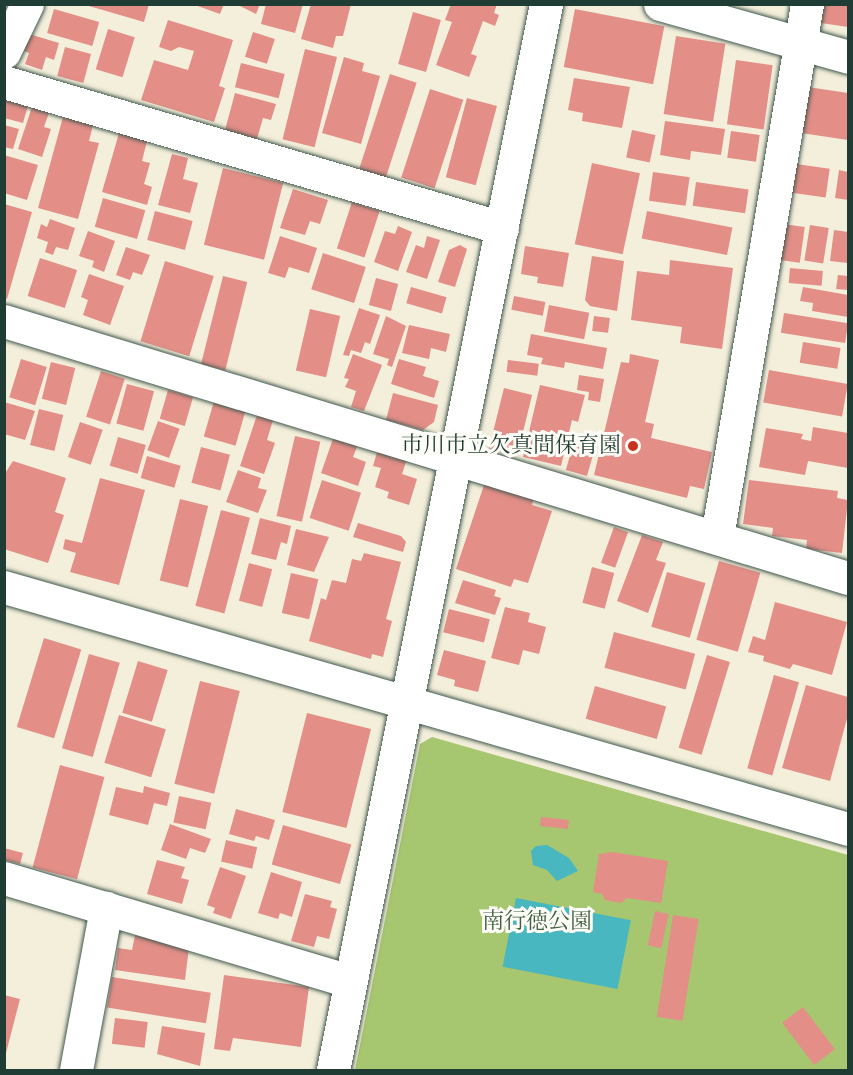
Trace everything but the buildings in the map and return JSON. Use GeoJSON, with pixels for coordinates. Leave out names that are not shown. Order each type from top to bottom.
{"type":"FeatureCollection","features":[{"type":"Feature","properties":{"kind":"street"},"geometry":{"type":"LineString","coordinates":[[4,52],[27,4]]}},
{"type":"Feature","properties":{"kind":"street"},"geometry":{"type":"LineString","coordinates":[[333,1071],[453,459],[546,4]]}},
{"type":"Feature","properties":{"kind":"street"},"geometry":{"type":"LineString","coordinates":[[660,4],[849,57]]}},
{"type":"Feature","properties":{"kind":"street"},"geometry":{"type":"LineString","coordinates":[[717,537],[807,4]]}},
{"type":"Feature","properties":{"kind":"street"},"geometry":{"type":"LineString","coordinates":[[4,82],[502,228]]}},
{"type":"Feature","properties":{"kind":"street"},"geometry":{"type":"LineString","coordinates":[[4,321],[849,578]]}},
{"type":"Feature","properties":{"kind":"street"},"geometry":{"type":"LineString","coordinates":[[4,587],[849,829]]}},
{"type":"Feature","properties":{"kind":"street"},"geometry":{"type":"LineString","coordinates":[[4,878],[350,981]]}},
{"type":"Feature","properties":{"kind":"street"},"geometry":{"type":"LineString","coordinates":[[76,1071],[105,908]]}},
{"type":"Feature","properties":{"kind":"green space","name":"南行徳公園"},"geometry":{"type":"Polygon","coordinates":[[[432,737],[848,855],[848,1070],[355,1070],[420,744],[432,737]]]}},
{"type":"Feature","properties":{"kind":"water"},"geometry":{"type":"Polygon","coordinates":[[[547,845],[569,858],[578,871],[557,881],[547,870],[533,865],[531,851],[536,846],[547,845]]]}},
{"type":"Feature","properties":{"kind":"water"},"geometry":{"type":"Polygon","coordinates":[[[516,898],[631,920],[617,989],[503,967],[516,898]]]}},
{"type":"Feature","properties":{"kind":"place","name":"市川市立欠真間保育園"},"geometry":{"type":"Point","coordinates":[633,446]}}]}
